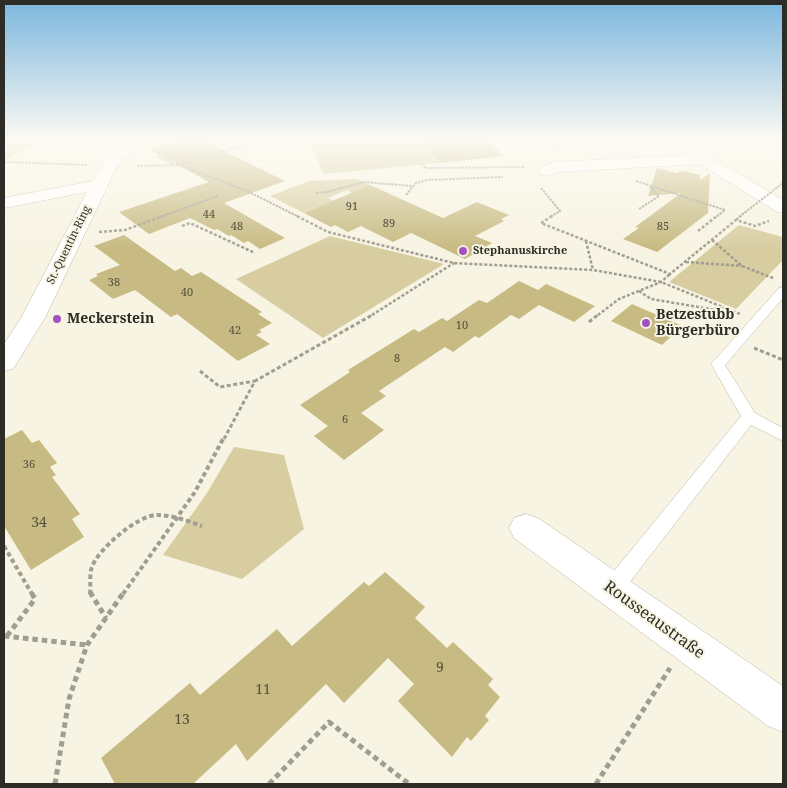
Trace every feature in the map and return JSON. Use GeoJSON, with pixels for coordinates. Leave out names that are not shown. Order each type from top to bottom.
{"type":"FeatureCollection","features":[{"type":"Feature","properties":{"kind":"street","name":"St.-Quentin-Ring"},"geometry":{"type":"LineString","coordinates":[[4,363],[32,318],[103,176]]}},
{"type":"Feature","properties":{"kind":"street"},"geometry":{"type":"LineString","coordinates":[[727,176],[780,214]]}},
{"type":"Feature","properties":{"kind":"street"},"geometry":{"type":"LineString","coordinates":[[4,203],[98,185]]}},
{"type":"Feature","properties":{"kind":"street","name":"Rousseaustraße"},"geometry":{"type":"LineString","coordinates":[[526,528],[783,711]]}},
{"type":"Feature","properties":{"kind":"lane"},"geometry":{"type":"LineString","coordinates":[[783,291],[718,364],[749,417],[783,435]]}},
{"type":"Feature","properties":{"kind":"lane"},"geometry":{"type":"LineString","coordinates":[[612,589],[749,417]]}},
{"type":"Feature","properties":{"kind":"path"},"geometry":{"type":"LineString","coordinates":[[206,176],[247,192],[328,232],[454,263],[593,270],[661,282],[722,307],[716,310],[651,299],[638,291]]}},
{"type":"Feature","properties":{"kind":"path"},"geometry":{"type":"LineString","coordinates":[[406,195],[416,183],[427,180],[503,177]]}},
{"type":"Feature","properties":{"kind":"path"},"geometry":{"type":"LineString","coordinates":[[631,180],[724,210],[698,231]]}},
{"type":"Feature","properties":{"kind":"path"},"geometry":{"type":"LineString","coordinates":[[316,193],[328,194],[355,183],[369,182],[413,186]]}},
{"type":"Feature","properties":{"kind":"path"},"geometry":{"type":"LineString","coordinates":[[589,322],[619,299],[661,282],[783,183]]}},
{"type":"Feature","properties":{"kind":"path"},"geometry":{"type":"LineString","coordinates":[[538,185],[560,212],[541,223],[670,274]]}},
{"type":"Feature","properties":{"kind":"path"},"geometry":{"type":"LineString","coordinates":[[639,209],[659,196],[647,185]]}},
{"type":"Feature","properties":{"kind":"path"},"geometry":{"type":"LineString","coordinates":[[96,232],[125,230],[218,196]]}},
{"type":"Feature","properties":{"kind":"path"},"geometry":{"type":"LineString","coordinates":[[736,220],[755,226],[780,214]]}},
{"type":"Feature","properties":{"kind":"path"},"geometry":{"type":"LineString","coordinates":[[182,226],[190,223],[255,253]]}},
{"type":"Feature","properties":{"kind":"path"},"geometry":{"type":"LineString","coordinates":[[712,240],[742,266]]}},
{"type":"Feature","properties":{"kind":"path"},"geometry":{"type":"LineString","coordinates":[[586,241],[593,270]]}},
{"type":"Feature","properties":{"kind":"path"},"geometry":{"type":"LineString","coordinates":[[686,262],[742,266],[771,277]]}},
{"type":"Feature","properties":{"kind":"path"},"geometry":{"type":"LineString","coordinates":[[200,371],[220,387],[255,381],[359,324],[454,263]]}},
{"type":"Feature","properties":{"kind":"path"},"geometry":{"type":"LineString","coordinates":[[738,341],[783,360]]}},
{"type":"Feature","properties":{"kind":"path"},"geometry":{"type":"LineString","coordinates":[[55,784],[69,699],[87,645],[195,492],[255,381]]}},
{"type":"Feature","properties":{"kind":"path"},"geometry":{"type":"LineString","coordinates":[[106,618],[90,594],[92,566],[113,538],[135,524],[155,515],[177,518],[202,526]]}},
{"type":"Feature","properties":{"kind":"path"},"geometry":{"type":"LineString","coordinates":[[4,546],[35,599],[5,636]]}},
{"type":"Feature","properties":{"kind":"path"},"geometry":{"type":"LineString","coordinates":[[5,636],[87,645]]}},
{"type":"Feature","properties":{"kind":"path"},"geometry":{"type":"LineString","coordinates":[[596,784],[672,665]]}},
{"type":"Feature","properties":{"kind":"path"},"geometry":{"type":"LineString","coordinates":[[269,784],[329,722],[409,784]]}},
{"type":"Feature","properties":{"kind":"shaded area"},"geometry":{"type":"Polygon","coordinates":[[[356,179],[370,185],[352,193],[347,190],[328,198],[333,201],[304,213],[270,196],[309,181],[356,179]]]}},
{"type":"Feature","properties":{"kind":"shaded area"},"geometry":{"type":"Polygon","coordinates":[[[739,225],[783,237],[783,260],[736,309],[669,282],[739,225]]]}},
{"type":"Feature","properties":{"kind":"shaded area"},"geometry":{"type":"Polygon","coordinates":[[[330,236],[444,264],[323,338],[236,279],[330,236]]]}},
{"type":"Feature","properties":{"kind":"shaded area"},"geometry":{"type":"Polygon","coordinates":[[[234,447],[284,455],[304,529],[242,579],[163,555],[207,493],[234,447]]]}},
{"type":"Feature","properties":{"kind":"building"},"geometry":{"type":"Polygon","coordinates":[[[198,176],[274,176],[285,181],[224,203],[285,238],[260,249],[248,241],[244,243],[231,235],[229,236],[217,229],[214,230],[190,218],[149,234],[119,212],[209,182],[198,176]]]}},
{"type":"Feature","properties":{"kind":"building"},"geometry":{"type":"Polygon","coordinates":[[[655,176],[700,176],[700,180],[706,176],[710,176],[708,213],[657,252],[623,239],[639,228],[635,227],[681,193],[648,196],[655,176]]]}},
{"type":"Feature","properties":{"kind":"building"},"geometry":{"type":"Polygon","coordinates":[[[370,185],[443,218],[477,202],[509,215],[501,219],[504,221],[475,236],[492,243],[465,259],[411,233],[393,242],[361,226],[348,232],[335,225],[331,227],[304,213],[370,185]]]}},
{"type":"Feature","properties":{"kind":"building"},"geometry":{"type":"Polygon","coordinates":[[[124,235],[175,271],[181,268],[192,276],[201,272],[262,312],[258,314],[272,323],[259,330],[262,332],[256,335],[270,344],[238,361],[177,314],[171,317],[135,290],[113,299],[89,280],[98,276],[96,274],[120,265],[94,246],[124,235]]]}},
{"type":"Feature","properties":{"kind":"building"},"geometry":{"type":"Polygon","coordinates":[[[519,281],[538,290],[546,284],[595,306],[574,322],[539,305],[519,319],[511,315],[479,338],[475,336],[453,352],[445,347],[379,391],[386,396],[361,413],[384,430],[344,460],[314,436],[328,426],[300,405],[350,372],[348,370],[414,329],[419,332],[442,318],[447,321],[479,300],[487,303],[519,281]]]}},
{"type":"Feature","properties":{"kind":"building","name":"Betzestubb Bürgerbüro"},"geometry":{"type":"Polygon","coordinates":[[[632,304],[682,326],[662,345],[611,321],[632,304]]]}},
{"type":"Feature","properties":{"kind":"building"},"geometry":{"type":"Polygon","coordinates":[[[22,430],[32,443],[39,440],[57,463],[50,467],[56,475],[52,477],[80,514],[72,519],[84,537],[31,570],[4,526],[4,439],[22,430]]]}},
{"type":"Feature","properties":{"kind":"building"},"geometry":{"type":"Polygon","coordinates":[[[385,572],[425,607],[415,618],[447,648],[453,642],[493,679],[488,685],[500,697],[485,716],[489,720],[471,741],[467,737],[452,757],[398,701],[414,684],[388,658],[344,703],[326,684],[247,761],[236,744],[193,784],[115,784],[101,758],[190,683],[200,695],[277,629],[292,646],[364,582],[369,586],[385,572]]]}},
{"type":"Feature","properties":{"kind":"place","name":"Stephanuskirche"},"geometry":{"type":"Point","coordinates":[463,251]}},
{"type":"Feature","properties":{"kind":"place","name":"Meckerstein"},"geometry":{"type":"Point","coordinates":[57,319]}},
{"type":"Feature","properties":{"kind":"place","name":"Betzestubb Bürgerbüro"},"geometry":{"type":"Point","coordinates":[646,323]}}]}
